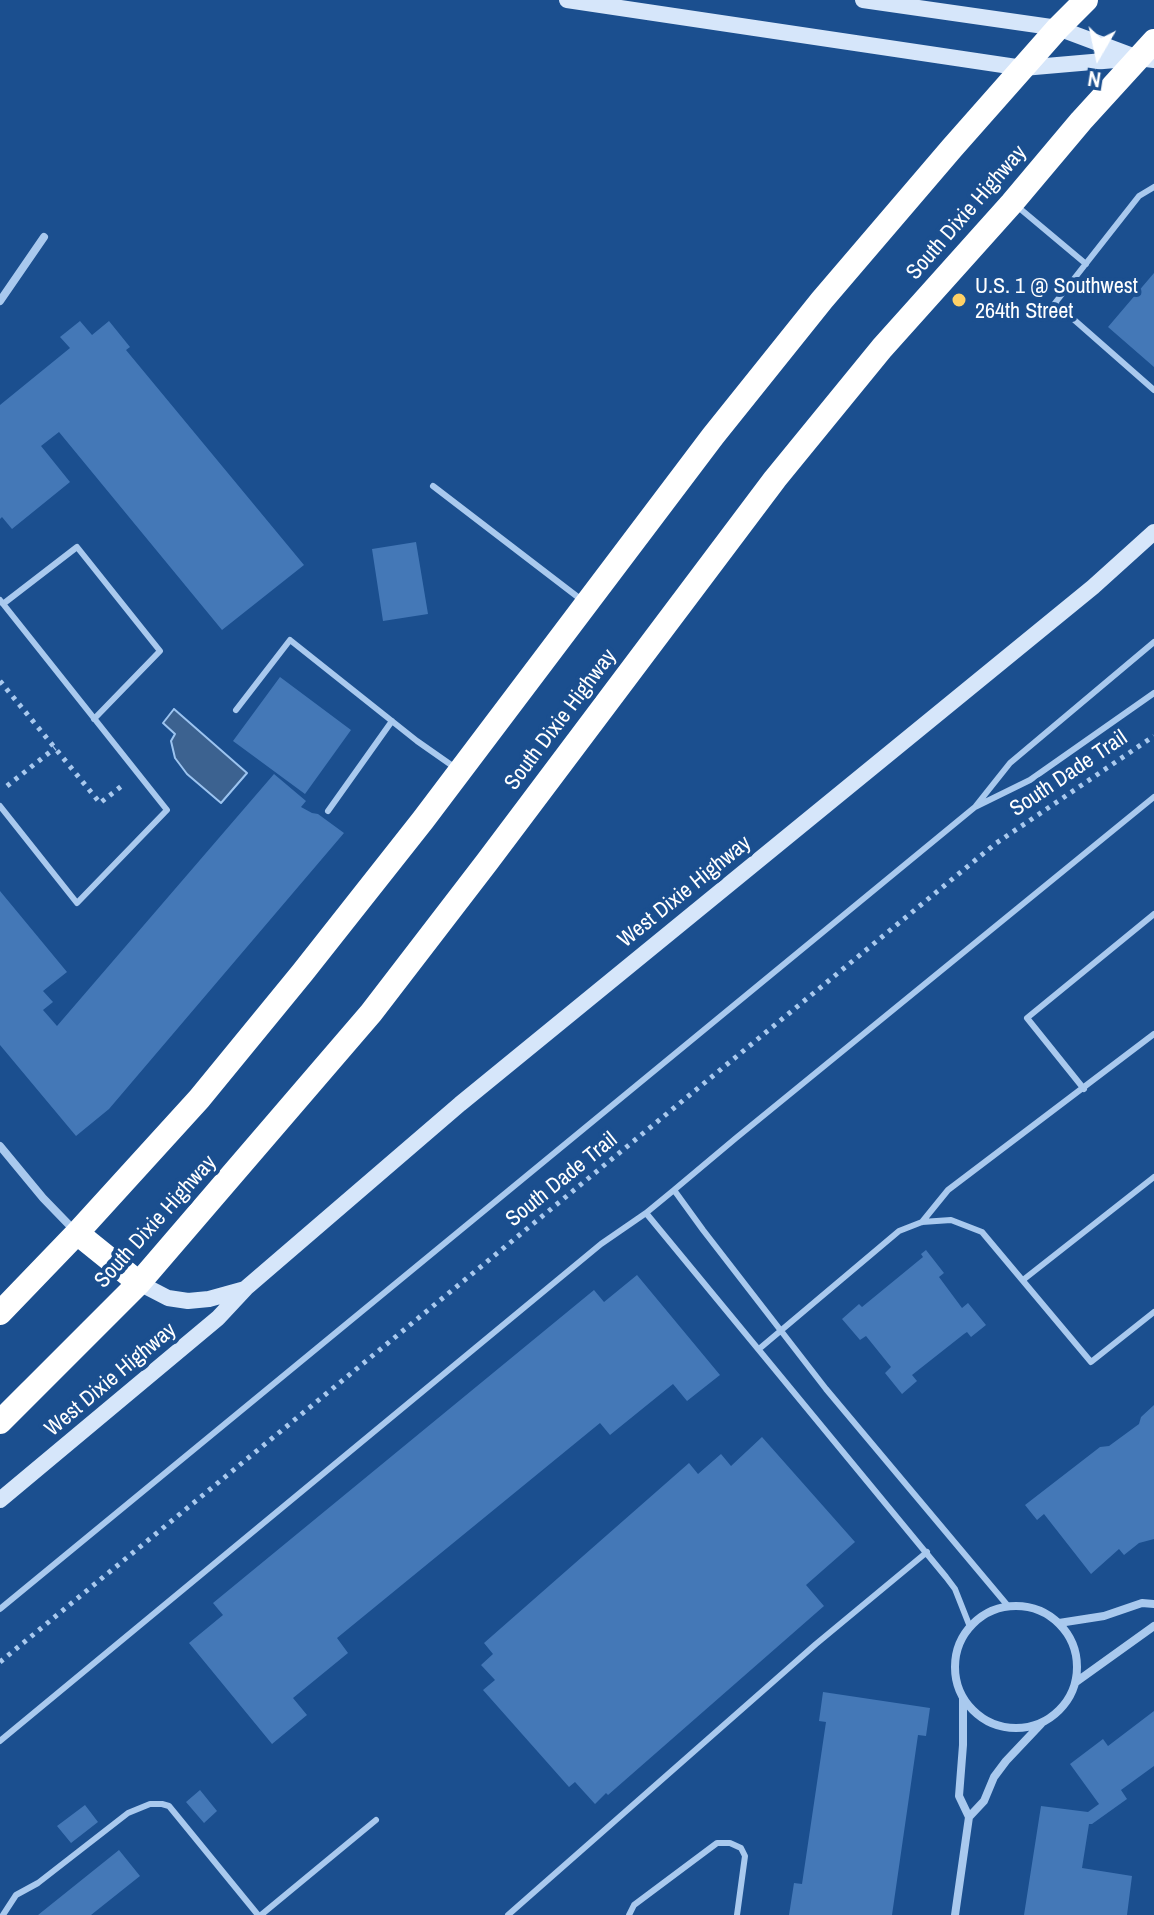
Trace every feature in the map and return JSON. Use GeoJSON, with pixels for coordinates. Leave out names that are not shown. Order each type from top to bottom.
{"type":"FeatureCollection","features":[{"type":"Feature","properties":{"kind":"highway"},"geometry":{"type":"LineString","coordinates":[[0,1313],[199,1099],[460,771],[713,436],[822,300],[1058,28],[1086,0]]}},
{"type":"Feature","properties":{"kind":"highway","name":"South Dixie Highway"},"geometry":{"type":"LineString","coordinates":[[0,1422],[139,1283],[371,1013],[775,479],[882,348],[1081,121],[1149,53]]}},
{"type":"Feature","properties":{"kind":"highway"},"geometry":{"type":"LineString","coordinates":[[77,1233],[139,1283]]}},
{"type":"Feature","properties":{"kind":"street"},"geometry":{"type":"LineString","coordinates":[[567,0],[1023,68],[1149,53]]}},
{"type":"Feature","properties":{"kind":"street"},"geometry":{"type":"LineString","coordinates":[[863,0],[1058,28],[1149,53]]}},
{"type":"Feature","properties":{"kind":"street"},"geometry":{"type":"LineString","coordinates":[[0,301],[44,237]]}},
{"type":"Feature","properties":{"kind":"street","name":"West Dixie Highway"},"geometry":{"type":"LineString","coordinates":[[0,1500],[218,1318],[246,1288],[472,1094],[1093,587],[1154,532]]}},
{"type":"Feature","properties":{"kind":"street"},"geometry":{"type":"LineString","coordinates":[[0,1146],[77,1233]]}},
{"type":"Feature","properties":{"kind":"street","name":"West Dixie Highway"},"geometry":{"type":"LineString","coordinates":[[139,1283],[168,1298],[188,1301],[209,1299],[246,1288]]}},
{"type":"Feature","properties":{"kind":"street"},"geometry":{"type":"LineString","coordinates":[[1059,1623],[1104,1616],[1142,1603],[1154,1604]]}},
{"type":"Feature","properties":{"kind":"street"},"geometry":{"type":"LineString","coordinates":[[969,1817],[984,1801],[994,1777],[1006,1761],[1043,1722],[1058,1712],[1076,1682],[1076,1650],[1059,1623],[1044,1612],[1027,1606],[994,1610],[970,1627],[960,1643],[955,1661],[956,1680],[963,1698],[975,1712],[990,1722],[1025,1728],[1043,1722]]}},
{"type":"Feature","properties":{"kind":"street"},"geometry":{"type":"LineString","coordinates":[[1076,1682],[1154,1626]]}},
{"type":"Feature","properties":{"kind":"street"},"geometry":{"type":"LineString","coordinates":[[955,1915],[969,1817],[959,1796],[963,1698]]}},
{"type":"Feature","properties":{"kind":"lane"},"geometry":{"type":"LineString","coordinates":[[1154,187],[1139,196],[1055,303],[1154,390]]}},
{"type":"Feature","properties":{"kind":"lane"},"geometry":{"type":"LineString","coordinates":[[1012,203],[1086,264]]}},
{"type":"Feature","properties":{"kind":"lane"},"geometry":{"type":"LineString","coordinates":[[433,486],[586,603]]}},
{"type":"Feature","properties":{"kind":"lane"},"geometry":{"type":"LineString","coordinates":[[0,806],[77,903],[167,810],[1,604],[77,547],[160,651],[94,719]]}},
{"type":"Feature","properties":{"kind":"lane"},"geometry":{"type":"LineString","coordinates":[[236,710],[290,640],[460,771]]}},
{"type":"Feature","properties":{"kind":"lane"},"geometry":{"type":"LineString","coordinates":[[0,1609],[975,807],[1010,763],[1154,642]]}},
{"type":"Feature","properties":{"kind":"lane"},"geometry":{"type":"LineString","coordinates":[[975,807],[1030,780],[1154,693]]}},
{"type":"Feature","properties":{"kind":"lane"},"geometry":{"type":"LineString","coordinates":[[328,811],[392,721]]}},
{"type":"Feature","properties":{"kind":"lane"},"geometry":{"type":"LineString","coordinates":[[0,1741],[601,1244],[646,1213],[1154,797]]}},
{"type":"Feature","properties":{"kind":"lane"},"geometry":{"type":"LineString","coordinates":[[1084,1089],[1027,1018],[1154,914]]}},
{"type":"Feature","properties":{"kind":"lane"},"geometry":{"type":"LineString","coordinates":[[922,1222],[948,1190],[1154,1034]]}},
{"type":"Feature","properties":{"kind":"lane"},"geometry":{"type":"LineString","coordinates":[[1023,1280],[1154,1177]]}},
{"type":"Feature","properties":{"kind":"lane"},"geometry":{"type":"LineString","coordinates":[[674,1190],[826,1389],[1008,1606]]}},
{"type":"Feature","properties":{"kind":"lane"},"geometry":{"type":"LineString","coordinates":[[646,1213],[927,1552],[955,1589],[970,1627]]}},
{"type":"Feature","properties":{"kind":"lane"},"geometry":{"type":"LineString","coordinates":[[759,1349],[899,1231],[922,1222],[951,1220],[982,1232],[1091,1362],[1154,1312]]}},
{"type":"Feature","properties":{"kind":"lane"},"geometry":{"type":"LineString","coordinates":[[508,1915],[816,1644],[927,1552]]}},
{"type":"Feature","properties":{"kind":"lane"},"geometry":{"type":"LineString","coordinates":[[3,1915],[16,1895],[38,1883],[128,1813],[150,1804],[169,1806],[260,1915],[376,1820]]}},
{"type":"Feature","properties":{"kind":"lane"},"geometry":{"type":"LineString","coordinates":[[629,1915],[634,1905],[717,1843],[730,1843],[741,1848],[745,1856],[737,1915]]}},
{"type":"Feature","properties":{"kind":"path"},"geometry":{"type":"LineString","coordinates":[[0,681],[100,803],[125,783]]}},
{"type":"Feature","properties":{"kind":"path","name":"South Dade Trail"},"geometry":{"type":"LineString","coordinates":[[0,1662],[995,844],[1154,736]]}},
{"type":"Feature","properties":{"kind":"path"},"geometry":{"type":"LineString","coordinates":[[7,786],[55,748]]}},
{"type":"Feature","properties":{"kind":"water"},"geometry":{"type":"Polygon","coordinates":[[[174,709],[247,773],[221,803],[187,774],[175,758],[171,741],[175,734],[163,723],[174,709]]]}},
{"type":"Feature","properties":{"kind":"building"},"geometry":{"type":"Polygon","coordinates":[[[1154,273],[1154,367],[1108,327],[1154,273]]]}},
{"type":"Feature","properties":{"kind":"building"},"geometry":{"type":"Polygon","coordinates":[[[80,321],[92,335],[109,321],[130,347],[126,350],[304,565],[222,630],[59,432],[41,446],[70,482],[12,529],[2,517],[0,519],[0,405],[70,348],[60,337],[80,321]]]}},
{"type":"Feature","properties":{"kind":"building"},"geometry":{"type":"Polygon","coordinates":[[[416,542],[428,614],[383,621],[372,549],[416,542]]]}},
{"type":"Feature","properties":{"kind":"building"},"geometry":{"type":"Polygon","coordinates":[[[280,677],[351,730],[305,794],[233,741],[280,677]]]}},
{"type":"Feature","properties":{"kind":"building"},"geometry":{"type":"Polygon","coordinates":[[[274,774],[306,801],[301,807],[318,814],[344,833],[109,1109],[76,1136],[0,1045],[0,891],[67,972],[43,991],[53,1002],[43,1010],[57,1026],[274,774]]]}},
{"type":"Feature","properties":{"kind":"building"},"geometry":{"type":"Polygon","coordinates":[[[926,1250],[944,1273],[939,1277],[962,1308],[968,1303],[986,1325],[971,1337],[967,1332],[964,1334],[912,1375],[917,1381],[902,1394],[885,1373],[891,1367],[866,1336],[860,1340],[842,1319],[859,1304],[862,1307],[923,1257],[921,1254],[926,1250]]]}},
{"type":"Feature","properties":{"kind":"building"},"geometry":{"type":"Polygon","coordinates":[[[637,1275],[720,1375],[687,1401],[673,1384],[610,1435],[600,1423],[337,1638],[348,1653],[293,1698],[307,1715],[272,1744],[189,1643],[223,1615],[213,1603],[594,1290],[604,1302],[637,1275]]]}},
{"type":"Feature","properties":{"kind":"building"},"geometry":{"type":"Polygon","coordinates":[[[1154,1405],[1154,1539],[1139,1543],[1124,1555],[1119,1549],[1091,1574],[1044,1514],[1037,1520],[1025,1505],[1100,1447],[1109,1446],[1139,1424],[1141,1417],[1154,1405]]]}},
{"type":"Feature","properties":{"kind":"building"},"geometry":{"type":"Polygon","coordinates":[[[762,1437],[855,1542],[806,1585],[824,1606],[595,1804],[575,1782],[569,1787],[483,1690],[495,1680],[481,1665],[493,1654],[484,1643],[689,1463],[698,1474],[721,1454],[731,1466],[762,1437]]]}},
{"type":"Feature","properties":{"kind":"building"},"geometry":{"type":"Polygon","coordinates":[[[823,1692],[930,1708],[926,1736],[918,1735],[892,1915],[789,1915],[794,1883],[802,1884],[826,1722],[819,1721],[823,1692]]]}},
{"type":"Feature","properties":{"kind":"building"},"geometry":{"type":"Polygon","coordinates":[[[1154,1711],[1154,1766],[1121,1790],[1127,1799],[1089,1824],[1082,1868],[1132,1876],[1127,1915],[1024,1915],[1041,1806],[1088,1812],[1099,1804],[1070,1764],[1103,1739],[1108,1746],[1154,1711]]]}},
{"type":"Feature","properties":{"kind":"building"},"geometry":{"type":"Polygon","coordinates":[[[200,1790],[217,1811],[204,1823],[186,1802],[200,1790]]]}},
{"type":"Feature","properties":{"kind":"building"},"geometry":{"type":"Polygon","coordinates":[[[85,1805],[98,1822],[71,1843],[57,1826],[85,1805]]]}},
{"type":"Feature","properties":{"kind":"building"},"geometry":{"type":"Polygon","coordinates":[[[119,1850],[140,1876],[91,1915],[38,1915],[119,1850]]]}},
{"type":"Feature","properties":{"kind":"place","name":"U.S. 1 @ Southwest 264th Street"},"geometry":{"type":"Point","coordinates":[959,300]}}]}
